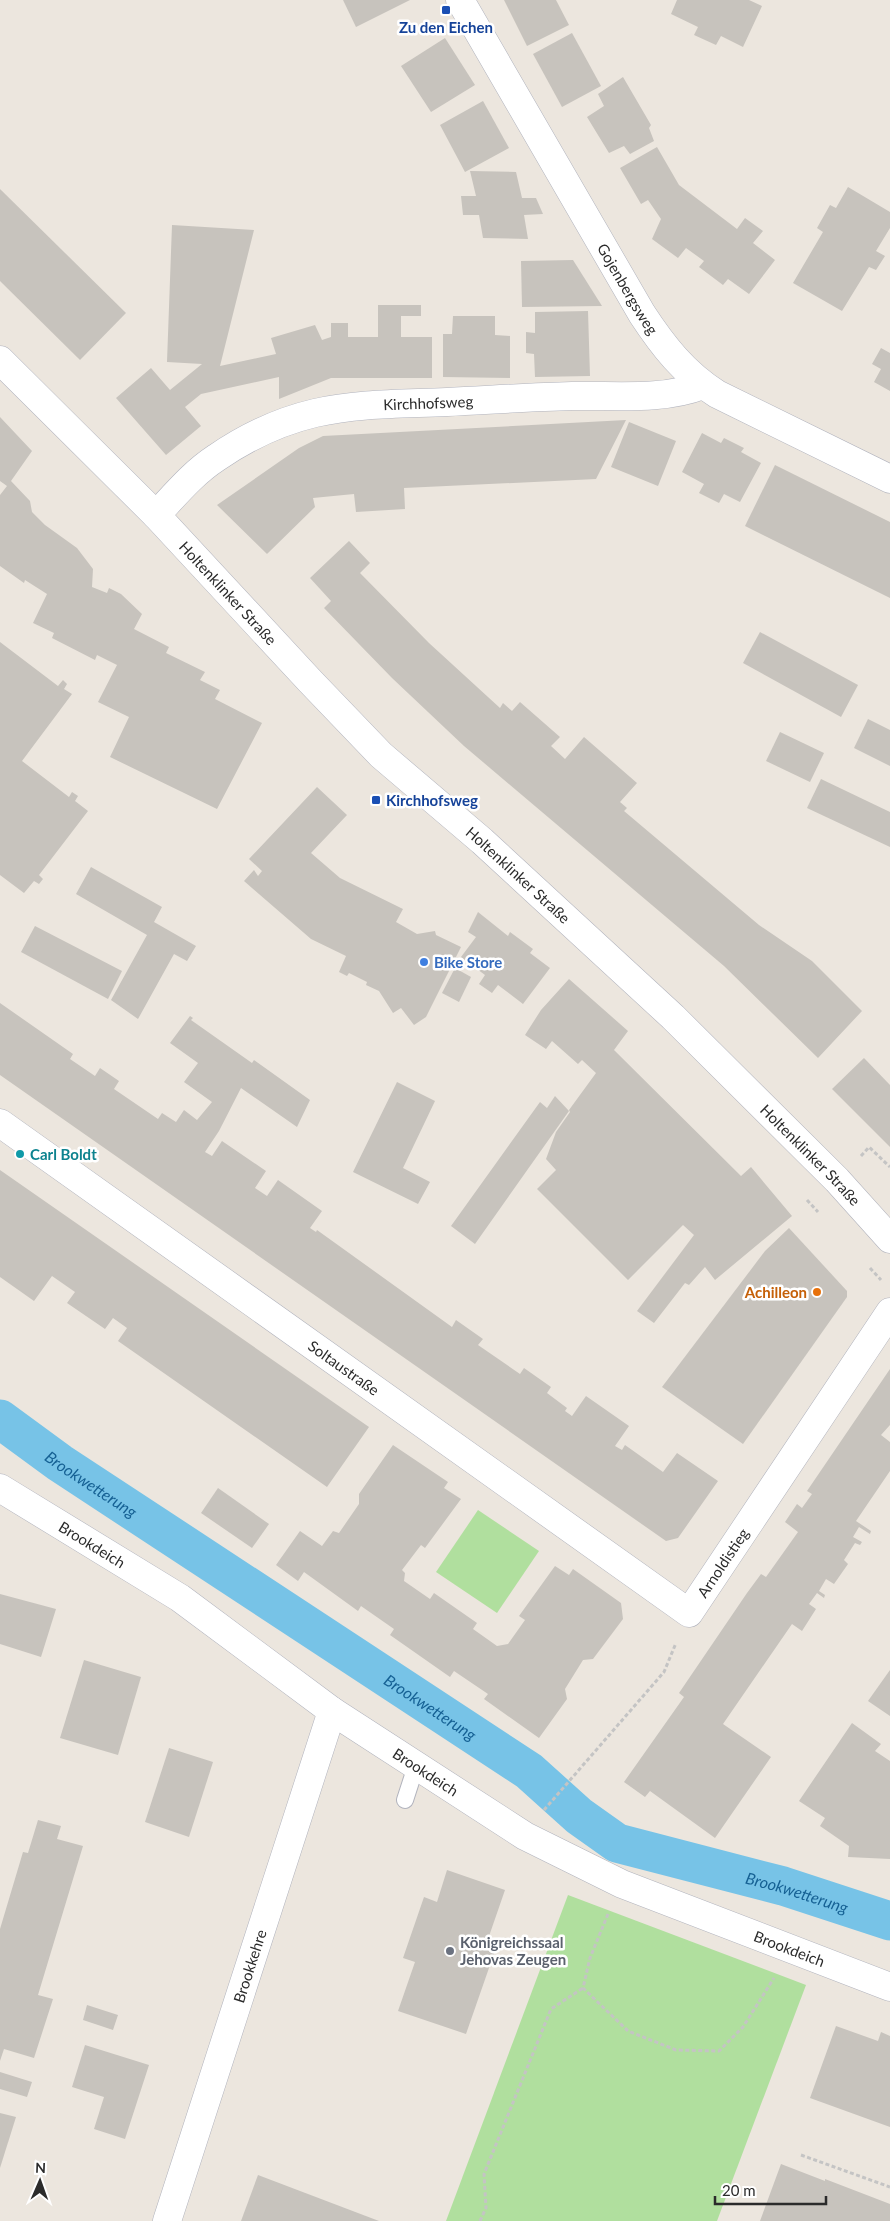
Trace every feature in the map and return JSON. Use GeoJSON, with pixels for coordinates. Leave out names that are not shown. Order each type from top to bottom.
{"type":"FeatureCollection","features":[{"type":"Feature","properties":{"kind":"street","name":"Gojenbergsweg"},"geometry":{"type":"LineString","coordinates":[[460,0],[660,343],[676,361],[702,385],[717,394],[890,479]]}},
{"type":"Feature","properties":{"kind":"street","name":"Holtenklinker Straße"},"geometry":{"type":"LineString","coordinates":[[0,360],[156,516],[381,755],[482,841],[673,1017],[837,1180],[890,1239]]}},
{"type":"Feature","properties":{"kind":"street","name":"Kirchhofsweg"},"geometry":{"type":"LineString","coordinates":[[156,516],[192,477],[215,458],[243,441],[314,413],[373,406],[563,396],[654,395],[685,392],[702,385]]}},
{"type":"Feature","properties":{"kind":"street","name":"Soltaustraße"},"geometry":{"type":"LineString","coordinates":[[0,1123],[689,1613]]}},
{"type":"Feature","properties":{"kind":"street","name":"Arnoldistieg"},"geometry":{"type":"LineString","coordinates":[[689,1613],[890,1312]]}},
{"type":"Feature","properties":{"kind":"street","name":"Brookdeich"},"geometry":{"type":"LineString","coordinates":[[0,1488],[180,1598],[332,1711],[524,1836],[622,1884],[786,1949],[890,1987]]}},
{"type":"Feature","properties":{"kind":"street","name":"Brookkehre"},"geometry":{"type":"LineString","coordinates":[[167,2221],[332,1711]]}},
{"type":"Feature","properties":{"kind":"lane"},"geometry":{"type":"LineString","coordinates":[[405,1800],[416,1766]]}},
{"type":"Feature","properties":{"kind":"path"},"geometry":{"type":"LineString","coordinates":[[859,1158],[869,1147],[890,1167]]}},
{"type":"Feature","properties":{"kind":"path","name":"Arnoldistieg"},"geometry":{"type":"LineString","coordinates":[[549,1804],[565,1783],[664,1672],[689,1613]]}},
{"type":"Feature","properties":{"kind":"path"},"geometry":{"type":"LineString","coordinates":[[480,2221],[486,2208],[484,2174],[550,2009],[583,1988],[590,1958],[622,1884]]}},
{"type":"Feature","properties":{"kind":"path"},"geometry":{"type":"LineString","coordinates":[[583,1988],[628,2031],[676,2050],[719,2051],[743,2027],[776,1974],[786,1949]]}},
{"type":"Feature","properties":{"kind":"path"},"geometry":{"type":"LineString","coordinates":[[802,2155],[890,2187]]}},
{"type":"Feature","properties":{"kind":"green space"},"geometry":{"type":"Polygon","coordinates":[[[478,1510],[539,1551],[497,1613],[436,1572],[478,1510]]]}},
{"type":"Feature","properties":{"kind":"green space"},"geometry":{"type":"Polygon","coordinates":[[[568,1895],[806,1985],[717,2221],[446,2221],[568,1895]]]}},
{"type":"Feature","properties":{"kind":"building"},"geometry":{"type":"Polygon","coordinates":[[[343,0],[410,0],[356,27],[343,0]]]}},
{"type":"Feature","properties":{"kind":"building"},"geometry":{"type":"Polygon","coordinates":[[[504,0],[556,0],[569,25],[527,46],[504,0]]]}},
{"type":"Feature","properties":{"kind":"building"},"geometry":{"type":"Polygon","coordinates":[[[677,0],[749,0],[762,6],[743,47],[721,36],[716,45],[694,35],[698,27],[671,14],[677,0]]]}},
{"type":"Feature","properties":{"kind":"building"},"geometry":{"type":"Polygon","coordinates":[[[572,33],[601,86],[562,107],[533,54],[572,33]]]}},
{"type":"Feature","properties":{"kind":"building"},"geometry":{"type":"Polygon","coordinates":[[[445,38],[475,85],[431,112],[401,66],[445,38]]]}},
{"type":"Feature","properties":{"kind":"building"},"geometry":{"type":"Polygon","coordinates":[[[623,77],[651,125],[649,128],[654,141],[630,154],[624,146],[609,153],[587,117],[604,106],[598,94],[623,77]]]}},
{"type":"Feature","properties":{"kind":"building"},"geometry":{"type":"Polygon","coordinates":[[[483,101],[509,148],[465,172],[440,125],[483,101]]]}},
{"type":"Feature","properties":{"kind":"building"},"geometry":{"type":"Polygon","coordinates":[[[657,147],[679,185],[737,229],[745,218],[763,231],[753,243],[775,260],[749,294],[728,279],[723,285],[699,267],[704,261],[686,248],[678,258],[652,239],[661,219],[648,200],[641,204],[620,168],[657,147]]]}},
{"type":"Feature","properties":{"kind":"building"},"geometry":{"type":"Polygon","coordinates":[[[470,171],[516,172],[522,198],[536,198],[543,214],[524,215],[528,239],[483,238],[479,215],[463,215],[461,196],[476,196],[470,171]]]}},
{"type":"Feature","properties":{"kind":"building"},"geometry":{"type":"Polygon","coordinates":[[[848,187],[890,212],[890,228],[876,251],[885,256],[876,270],[869,267],[842,311],[793,283],[823,232],[817,228],[830,205],[836,208],[848,187]]]}},
{"type":"Feature","properties":{"kind":"building"},"geometry":{"type":"Polygon","coordinates":[[[0,189],[126,313],[80,360],[0,281],[0,189]]]}},
{"type":"Feature","properties":{"kind":"building"},"geometry":{"type":"Polygon","coordinates":[[[172,225],[254,230],[220,366],[276,354],[271,338],[315,325],[322,340],[331,337],[331,323],[348,323],[348,337],[378,337],[378,305],[421,305],[421,316],[401,316],[401,337],[432,337],[432,378],[331,378],[279,399],[279,377],[201,394],[185,407],[201,426],[166,455],[116,398],[151,368],[170,390],[202,364],[167,362],[172,225]]]}},
{"type":"Feature","properties":{"kind":"building"},"geometry":{"type":"Polygon","coordinates":[[[573,260],[602,306],[522,307],[521,261],[573,260]]]}},
{"type":"Feature","properties":{"kind":"building"},"geometry":{"type":"Polygon","coordinates":[[[588,311],[590,376],[535,377],[534,354],[526,353],[526,332],[535,333],[535,312],[588,311]]]}},
{"type":"Feature","properties":{"kind":"building"},"geometry":{"type":"Polygon","coordinates":[[[453,316],[495,316],[495,335],[510,336],[510,378],[443,377],[443,334],[452,334],[453,316]]]}},
{"type":"Feature","properties":{"kind":"building"},"geometry":{"type":"Polygon","coordinates":[[[881,348],[890,353],[890,391],[874,382],[881,369],[872,364],[881,348]]]}},
{"type":"Feature","properties":{"kind":"building"},"geometry":{"type":"Polygon","coordinates":[[[0,417],[32,451],[11,481],[30,501],[32,512],[45,525],[77,548],[93,569],[92,587],[107,593],[109,588],[121,594],[142,614],[134,629],[169,647],[166,653],[205,672],[200,680],[220,690],[215,699],[262,723],[217,809],[110,757],[129,717],[98,702],[117,665],[97,655],[95,660],[52,638],[54,633],[33,623],[47,594],[25,580],[24,583],[0,566],[0,495],[7,486],[0,481],[0,417]]]}},
{"type":"Feature","properties":{"kind":"building"},"geometry":{"type":"Polygon","coordinates":[[[626,420],[596,479],[404,488],[405,509],[356,512],[354,494],[313,498],[315,507],[267,554],[217,505],[299,448],[323,436],[626,420]]]}},
{"type":"Feature","properties":{"kind":"building"},"geometry":{"type":"Polygon","coordinates":[[[629,422],[676,441],[658,486],[611,467],[629,422]]]}},
{"type":"Feature","properties":{"kind":"building"},"geometry":{"type":"Polygon","coordinates":[[[702,433],[721,443],[724,438],[744,448],[741,452],[761,463],[740,502],[724,494],[719,503],[699,493],[704,484],[682,472],[702,433]]]}},
{"type":"Feature","properties":{"kind":"building"},"geometry":{"type":"Polygon","coordinates":[[[775,465],[890,522],[890,598],[745,526],[775,465]]]}},
{"type":"Feature","properties":{"kind":"building"},"geometry":{"type":"Polygon","coordinates":[[[349,541],[370,563],[360,573],[429,643],[500,708],[503,703],[512,711],[520,702],[560,737],[551,746],[565,759],[584,737],[637,783],[620,802],[627,808],[624,811],[759,925],[812,961],[862,1011],[818,1058],[724,966],[464,746],[392,678],[324,608],[331,601],[310,578],[349,541]]]}},
{"type":"Feature","properties":{"kind":"building"},"geometry":{"type":"Polygon","coordinates":[[[760,632],[858,685],[841,717],[743,663],[760,632]]]}},
{"type":"Feature","properties":{"kind":"building"},"geometry":{"type":"Polygon","coordinates":[[[0,642],[58,686],[63,680],[67,684],[64,689],[72,694],[22,761],[69,797],[72,792],[78,796],[75,801],[88,811],[39,875],[43,879],[39,884],[34,881],[24,893],[0,875],[0,642]]]}},
{"type":"Feature","properties":{"kind":"building"},"geometry":{"type":"Polygon","coordinates":[[[868,719],[890,730],[890,766],[854,748],[868,719]]]}},
{"type":"Feature","properties":{"kind":"building"},"geometry":{"type":"Polygon","coordinates":[[[780,732],[824,753],[810,782],[766,761],[780,732]]]}},
{"type":"Feature","properties":{"kind":"building"},"geometry":{"type":"Polygon","coordinates":[[[821,779],[890,812],[890,847],[807,808],[821,779]]]}},
{"type":"Feature","properties":{"kind":"building"},"geometry":{"type":"Polygon","coordinates":[[[317,787],[347,815],[311,853],[340,878],[403,909],[396,922],[417,934],[435,931],[436,935],[461,947],[426,1017],[414,1025],[401,1008],[393,1013],[379,991],[366,985],[367,982],[349,973],[347,976],[339,972],[346,956],[311,939],[244,881],[254,870],[258,876],[262,871],[249,859],[317,787]]]}},
{"type":"Feature","properties":{"kind":"building"},"geometry":{"type":"Polygon","coordinates":[[[91,867],[162,907],[154,922],[196,946],[187,961],[174,954],[138,1019],[111,1000],[147,935],[76,894],[91,867]]]}},
{"type":"Feature","properties":{"kind":"building"},"geometry":{"type":"Polygon","coordinates":[[[478,912],[508,936],[510,932],[533,949],[530,953],[550,968],[523,1004],[498,985],[492,993],[479,984],[485,975],[461,957],[476,937],[468,932],[478,912]]]}},
{"type":"Feature","properties":{"kind":"building"},"geometry":{"type":"Polygon","coordinates":[[[35,926],[122,971],[108,999],[21,952],[35,926]]]}},
{"type":"Feature","properties":{"kind":"building"},"geometry":{"type":"Polygon","coordinates":[[[455,968],[471,977],[459,1002],[442,993],[455,968]]]}},
{"type":"Feature","properties":{"kind":"building"},"geometry":{"type":"Polygon","coordinates":[[[569,979],[628,1031],[614,1050],[741,1176],[751,1167],[792,1216],[715,1280],[705,1267],[689,1285],[685,1283],[654,1323],[637,1311],[694,1235],[683,1225],[628,1280],[537,1189],[556,1170],[546,1159],[556,1132],[570,1112],[569,1110],[596,1073],[582,1060],[578,1064],[552,1041],[546,1049],[525,1035],[541,1010],[569,979]]]}},
{"type":"Feature","properties":{"kind":"building"},"geometry":{"type":"Polygon","coordinates":[[[0,1003],[73,1054],[70,1059],[95,1076],[100,1068],[119,1081],[114,1089],[158,1119],[162,1113],[176,1122],[184,1110],[197,1120],[212,1102],[184,1082],[198,1063],[170,1043],[190,1016],[193,1018],[191,1020],[252,1063],[254,1060],[310,1100],[297,1127],[241,1088],[219,1131],[205,1152],[212,1156],[222,1141],[266,1171],[255,1188],[267,1196],[278,1180],[322,1211],[310,1228],[316,1232],[317,1230],[452,1327],[456,1320],[483,1339],[478,1345],[520,1374],[524,1368],[551,1387],[547,1393],[567,1408],[565,1411],[572,1416],[586,1396],[629,1426],[615,1446],[622,1450],[625,1445],[663,1472],[677,1453],[718,1481],[678,1538],[666,1541],[0,1075],[0,1003]]]}},
{"type":"Feature","properties":{"kind":"building"},"geometry":{"type":"Polygon","coordinates":[[[864,1058],[890,1085],[890,1147],[832,1089],[864,1058]]]}},
{"type":"Feature","properties":{"kind":"building"},"geometry":{"type":"Polygon","coordinates":[[[397,1082],[435,1101],[403,1168],[430,1182],[418,1204],[353,1172],[397,1082]]]}},
{"type":"Feature","properties":{"kind":"building"},"geometry":{"type":"Polygon","coordinates":[[[555,1096],[569,1111],[475,1244],[451,1226],[540,1102],[547,1108],[555,1096]]]}},
{"type":"Feature","properties":{"kind":"building"},"geometry":{"type":"Polygon","coordinates":[[[0,1170],[369,1427],[327,1487],[118,1341],[127,1328],[113,1318],[105,1329],[67,1303],[75,1292],[52,1276],[34,1301],[0,1277],[0,1170]]]}},
{"type":"Feature","properties":{"kind":"building"},"geometry":{"type":"Polygon","coordinates":[[[789,1228],[847,1291],[847,1297],[743,1444],[662,1387],[765,1251],[789,1228]]]}},
{"type":"Feature","properties":{"kind":"building"},"geometry":{"type":"Polygon","coordinates":[[[890,1369],[890,1425],[881,1435],[890,1442],[890,1471],[856,1521],[871,1531],[870,1534],[859,1527],[853,1537],[862,1542],[860,1545],[855,1543],[844,1560],[848,1564],[834,1584],[826,1579],[819,1591],[825,1595],[824,1598],[817,1593],[809,1604],[816,1609],[802,1631],[792,1624],[723,1724],[771,1757],[715,1838],[650,1791],[645,1797],[624,1782],[684,1697],[679,1693],[747,1593],[761,1574],[766,1577],[798,1532],[785,1522],[797,1504],[802,1508],[812,1494],[807,1491],[890,1369]]]}},
{"type":"Feature","properties":{"kind":"building"},"geometry":{"type":"Polygon","coordinates":[[[393,1445],[448,1482],[444,1488],[461,1499],[425,1548],[421,1545],[402,1570],[405,1573],[404,1581],[430,1599],[434,1593],[477,1623],[473,1629],[497,1646],[508,1644],[525,1620],[519,1616],[555,1566],[569,1575],[573,1569],[621,1603],[623,1619],[593,1659],[583,1660],[565,1689],[567,1699],[539,1738],[484,1699],[488,1694],[454,1671],[450,1677],[390,1635],[394,1629],[361,1606],[358,1611],[304,1572],[298,1581],[276,1565],[300,1531],[322,1546],[333,1531],[339,1533],[359,1504],[359,1494],[393,1445]]]}},
{"type":"Feature","properties":{"kind":"building"},"geometry":{"type":"Polygon","coordinates":[[[218,1488],[269,1524],[252,1548],[201,1513],[218,1488]]]}},
{"type":"Feature","properties":{"kind":"building"},"geometry":{"type":"Polygon","coordinates":[[[0,1594],[56,1609],[41,1657],[0,1644],[0,1594]]]}},
{"type":"Feature","properties":{"kind":"building"},"geometry":{"type":"Polygon","coordinates":[[[84,1660],[141,1677],[118,1755],[60,1738],[84,1660]]]}},
{"type":"Feature","properties":{"kind":"building"},"geometry":{"type":"Polygon","coordinates":[[[890,1670],[890,1716],[868,1701],[890,1670]]]}},
{"type":"Feature","properties":{"kind":"building"},"geometry":{"type":"Polygon","coordinates":[[[852,1723],[881,1744],[875,1751],[890,1761],[890,1859],[848,1857],[849,1846],[820,1826],[825,1818],[799,1801],[852,1723]]]}},
{"type":"Feature","properties":{"kind":"building"},"geometry":{"type":"Polygon","coordinates":[[[169,1748],[213,1762],[189,1837],[145,1822],[169,1748]]]}},
{"type":"Feature","properties":{"kind":"building"},"geometry":{"type":"Polygon","coordinates":[[[38,1820],[61,1826],[57,1839],[83,1846],[38,1995],[53,1999],[34,2058],[4,2049],[0,2061],[0,1929],[23,1852],[28,1853],[38,1820]]]}},
{"type":"Feature","properties":{"kind":"building","name":"Königreichssaal Jehovas Zeugen"},"geometry":{"type":"Polygon","coordinates":[[[447,1870],[505,1890],[487,1942],[497,1945],[466,2034],[398,2011],[415,1962],[403,1958],[424,1897],[437,1902],[447,1870]]]}},
{"type":"Feature","properties":{"kind":"building"},"geometry":{"type":"Polygon","coordinates":[[[87,2005],[118,2015],[113,2030],[83,2020],[87,2005]]]}},
{"type":"Feature","properties":{"kind":"building"},"geometry":{"type":"Polygon","coordinates":[[[836,2026],[878,2041],[881,2032],[890,2036],[890,2127],[810,2098],[836,2026]]]}},
{"type":"Feature","properties":{"kind":"building"},"geometry":{"type":"Polygon","coordinates":[[[85,2045],[149,2065],[125,2139],[94,2129],[104,2097],[72,2087],[85,2045]]]}},
{"type":"Feature","properties":{"kind":"building"},"geometry":{"type":"Polygon","coordinates":[[[0,2072],[32,2082],[27,2097],[0,2089],[0,2072]]]}},
{"type":"Feature","properties":{"kind":"building"},"geometry":{"type":"Polygon","coordinates":[[[0,2113],[16,2117],[0,2168],[0,2113]]]}},
{"type":"Feature","properties":{"kind":"building"},"geometry":{"type":"Polygon","coordinates":[[[781,2164],[890,2204],[890,2221],[760,2221],[781,2164]]]}},
{"type":"Feature","properties":{"kind":"building"},"geometry":{"type":"Polygon","coordinates":[[[258,2175],[379,2221],[241,2221],[258,2175]]]}},
{"type":"Feature","properties":{"kind":"waterway","name":"Brookwetterung"},"geometry":{"type":"LineString","coordinates":[[0,1419],[60,1463],[529,1771],[579,1816],[617,1843],[783,1886],[890,1921]]}},
{"type":"Feature","properties":{"kind":"place","name":"Zu den Eichen"},"geometry":{"type":"Point","coordinates":[446,10]}},
{"type":"Feature","properties":{"kind":"place","name":"Kirchhofsweg"},"geometry":{"type":"Point","coordinates":[376,800]}},
{"type":"Feature","properties":{"kind":"place","name":"Bike Store"},"geometry":{"type":"Point","coordinates":[424,962]}},
{"type":"Feature","properties":{"kind":"place","name":"Carl Boldt"},"geometry":{"type":"Point","coordinates":[20,1154]}},
{"type":"Feature","properties":{"kind":"place","name":"Achilleon"},"geometry":{"type":"Point","coordinates":[817,1292]}},
{"type":"Feature","properties":{"kind":"place","name":"Königreichssaal Jehovas Zeugen"},"geometry":{"type":"Point","coordinates":[450,1951]}}]}
